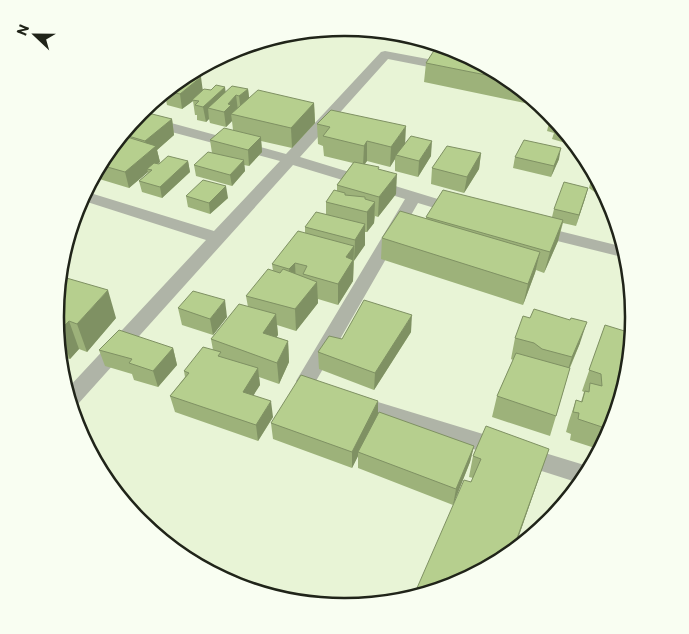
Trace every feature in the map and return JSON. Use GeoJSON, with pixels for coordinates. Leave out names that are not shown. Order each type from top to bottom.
{"type":"FeatureCollection","features":[{"type":"Feature","properties":{"kind":"street"},"geometry":{"type":"LineString","coordinates":[[74,394],[385,55],[467,71]]}},
{"type":"Feature","properties":{"kind":"street"},"geometry":{"type":"LineString","coordinates":[[144,120],[290,159],[471,214]]}},
{"type":"Feature","properties":{"kind":"street"},"geometry":{"type":"LineString","coordinates":[[414,197],[306,381],[307,385],[430,428],[578,473]]}},
{"type":"Feature","properties":{"kind":"street"},"geometry":{"type":"LineString","coordinates":[[91,198],[217,238]]}},
{"type":"Feature","properties":{"kind":"street"},"geometry":{"type":"LineString","coordinates":[[518,226],[618,251]]}},
{"type":"Feature","properties":{"kind":"building"},"geometry":{"type":"Polygon","coordinates":[[[434,51],[469,65],[487,75],[426,63],[434,51]]]}},
{"type":"Feature","properties":{"kind":"building"},"geometry":{"type":"Polygon","coordinates":[[[201,77],[180,94],[176,93],[201,77]]]}},
{"type":"Feature","properties":{"kind":"building"},"geometry":{"type":"Polygon","coordinates":[[[216,85],[225,87],[203,107],[195,105],[199,101],[192,100],[204,89],[211,90],[216,85]]]}},
{"type":"Feature","properties":{"kind":"building"},"geometry":{"type":"Polygon","coordinates":[[[232,86],[248,89],[239,96],[236,95],[228,104],[231,105],[224,112],[208,108],[232,86]]]}},
{"type":"Feature","properties":{"kind":"building"},"geometry":{"type":"Polygon","coordinates":[[[258,90],[314,103],[291,128],[231,114],[258,90]]]}},
{"type":"Feature","properties":{"kind":"building"},"geometry":{"type":"Polygon","coordinates":[[[331,110],[406,126],[391,147],[367,141],[364,146],[323,136],[330,127],[317,124],[331,110]]]}},
{"type":"Feature","properties":{"kind":"building"},"geometry":{"type":"Polygon","coordinates":[[[151,114],[172,119],[145,141],[130,136],[151,114]]]}},
{"type":"Feature","properties":{"kind":"building"},"geometry":{"type":"Polygon","coordinates":[[[224,128],[261,137],[248,150],[210,140],[224,128]]]}},
{"type":"Feature","properties":{"kind":"building"},"geometry":{"type":"Polygon","coordinates":[[[411,136],[432,141],[419,161],[396,155],[411,136]]]}},
{"type":"Feature","properties":{"kind":"building"},"geometry":{"type":"Polygon","coordinates":[[[129,137],[156,146],[125,172],[107,167],[129,137]]]}},
{"type":"Feature","properties":{"kind":"building"},"geometry":{"type":"Polygon","coordinates":[[[524,140],[561,148],[554,166],[515,157],[524,140]]]}},
{"type":"Feature","properties":{"kind":"building"},"geometry":{"type":"Polygon","coordinates":[[[447,146],[481,153],[467,177],[432,168],[447,146]]]}},
{"type":"Feature","properties":{"kind":"building"},"geometry":{"type":"Polygon","coordinates":[[[208,152],[244,160],[230,175],[194,165],[208,152]]]}},
{"type":"Feature","properties":{"kind":"building"},"geometry":{"type":"Polygon","coordinates":[[[168,156],[188,161],[160,187],[139,181],[152,170],[147,169],[154,163],[159,164],[168,156]]]}},
{"type":"Feature","properties":{"kind":"building"},"geometry":{"type":"Polygon","coordinates":[[[354,162],[379,167],[378,169],[397,174],[379,197],[337,185],[354,162]]]}},
{"type":"Feature","properties":{"kind":"building"},"geometry":{"type":"Polygon","coordinates":[[[203,180],[226,186],[209,203],[186,196],[203,180]]]}},
{"type":"Feature","properties":{"kind":"building"},"geometry":{"type":"Polygon","coordinates":[[[564,182],[588,188],[579,215],[554,209],[564,182]]]}},
{"type":"Feature","properties":{"kind":"building"},"geometry":{"type":"Polygon","coordinates":[[[334,190],[345,193],[345,195],[365,197],[365,199],[375,202],[367,212],[326,202],[334,190]]]}},
{"type":"Feature","properties":{"kind":"building"},"geometry":{"type":"Polygon","coordinates":[[[443,190],[563,220],[550,252],[426,217],[443,190]]]}},
{"type":"Feature","properties":{"kind":"building"},"geometry":{"type":"Polygon","coordinates":[[[400,211],[540,252],[528,284],[382,238],[400,211]]]}},
{"type":"Feature","properties":{"kind":"building"},"geometry":{"type":"Polygon","coordinates":[[[316,212],[365,224],[355,240],[305,227],[316,212]]]}},
{"type":"Feature","properties":{"kind":"building"},"geometry":{"type":"Polygon","coordinates":[[[298,231],[354,246],[346,257],[353,260],[338,284],[303,274],[307,266],[295,263],[289,269],[272,264],[298,231]]]}},
{"type":"Feature","properties":{"kind":"building"},"geometry":{"type":"Polygon","coordinates":[[[268,269],[280,273],[283,269],[317,282],[295,309],[246,296],[268,269]]]}},
{"type":"Feature","properties":{"kind":"building"},"geometry":{"type":"Polygon","coordinates":[[[66,278],[108,290],[77,324],[69,321],[64,326],[66,278]]]}},
{"type":"Feature","properties":{"kind":"building"},"geometry":{"type":"Polygon","coordinates":[[[193,291],[225,300],[210,319],[178,308],[193,291]]]}},
{"type":"Feature","properties":{"kind":"building"},"geometry":{"type":"Polygon","coordinates":[[[364,300],[412,315],[375,373],[318,352],[329,336],[342,339],[364,300]]]}},
{"type":"Feature","properties":{"kind":"building"},"geometry":{"type":"Polygon","coordinates":[[[239,304],[276,314],[263,333],[288,341],[277,363],[211,339],[239,304]]]}},
{"type":"Feature","properties":{"kind":"building"},"geometry":{"type":"Polygon","coordinates":[[[534,309],[570,320],[571,318],[587,322],[572,357],[542,349],[534,343],[515,338],[523,316],[530,318],[534,309]]]}},
{"type":"Feature","properties":{"kind":"building"},"geometry":{"type":"Polygon","coordinates":[[[605,325],[625,331],[616,390],[603,427],[578,419],[579,413],[573,412],[576,400],[582,402],[585,391],[589,392],[590,383],[602,386],[601,374],[589,370],[605,325]]]}},
{"type":"Feature","properties":{"kind":"building"},"geometry":{"type":"Polygon","coordinates":[[[119,330],[173,348],[153,371],[129,363],[132,359],[99,350],[119,330]]]}},
{"type":"Feature","properties":{"kind":"building"},"geometry":{"type":"Polygon","coordinates":[[[203,347],[221,352],[218,356],[258,368],[243,392],[271,401],[256,425],[170,396],[189,373],[184,371],[203,347]]]}},
{"type":"Feature","properties":{"kind":"building"},"geometry":{"type":"Polygon","coordinates":[[[516,353],[570,368],[556,416],[497,396],[516,353]]]}},
{"type":"Feature","properties":{"kind":"building"},"geometry":{"type":"Polygon","coordinates":[[[301,375],[378,401],[352,452],[271,423],[301,375]]]}},
{"type":"Feature","properties":{"kind":"building"},"geometry":{"type":"Polygon","coordinates":[[[379,412],[474,446],[456,489],[358,452],[379,412]]]}},
{"type":"Feature","properties":{"kind":"building"},"geometry":{"type":"Polygon","coordinates":[[[486,426],[549,449],[517,538],[469,569],[417,588],[464,480],[471,482],[481,459],[473,456],[486,426]]]}}]}
